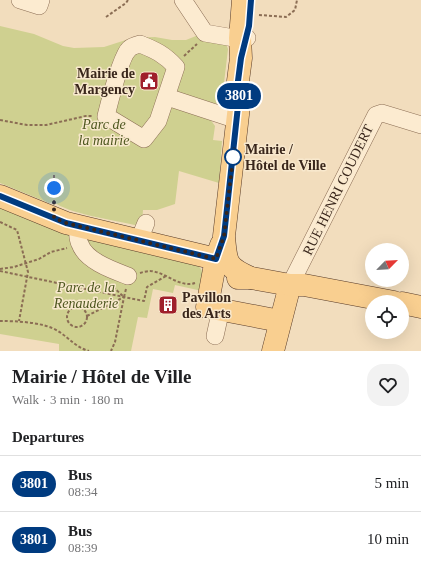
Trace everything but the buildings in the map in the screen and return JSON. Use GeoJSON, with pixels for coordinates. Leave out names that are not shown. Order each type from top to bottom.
{"type":"FeatureCollection","features":[{"type":"Feature","properties":{"kind":"main road"},"geometry":{"type":"LineString","coordinates":[[248,5],[238,81],[239,99],[224,236],[226,257],[229,265],[235,270],[251,278]]}},
{"type":"Feature","properties":{"kind":"main road"},"geometry":{"type":"LineString","coordinates":[[0,196],[54,218],[79,236],[142,232],[216,259],[220,269],[228,276],[237,278],[251,278],[290,285],[304,285],[365,297]]}},
{"type":"Feature","properties":{"kind":"main road"},"geometry":{"type":"LineString","coordinates":[[224,236],[216,259],[207,307],[273,320]]}},
{"type":"Feature","properties":{"kind":"main road"},"geometry":{"type":"LineString","coordinates":[[266,351],[273,320],[290,285]]}},
{"type":"Feature","properties":{"kind":"main road"},"geometry":{"type":"LineString","coordinates":[[409,304],[421,307]]}},
{"type":"Feature","properties":{"kind":"main road"},"geometry":{"type":"LineString","coordinates":[[273,320],[273,351]]}},
{"type":"Feature","properties":{"kind":"street"},"geometry":{"type":"LineString","coordinates":[[20,0],[39,6],[40,0]]}},
{"type":"Feature","properties":{"kind":"street"},"geometry":{"type":"LineString","coordinates":[[183,0],[205,33],[243,45]]}},
{"type":"Feature","properties":{"kind":"street"},"geometry":{"type":"LineString","coordinates":[[140,44],[167,57],[176,67],[158,121],[144,139],[106,116],[122,61],[128,50],[140,44]]}},
{"type":"Feature","properties":{"kind":"street"},"geometry":{"type":"LineString","coordinates":[[166,97],[237,120]]}},
{"type":"Feature","properties":{"kind":"street","name":"RUE HENRI COUDERT"},"geometry":{"type":"LineString","coordinates":[[290,285],[376,115],[382,113],[421,125]]}},
{"type":"Feature","properties":{"kind":"street"},"geometry":{"type":"LineString","coordinates":[[79,236],[83,251],[95,261],[111,270],[128,276]]}},
{"type":"Feature","properties":{"kind":"street"},"geometry":{"type":"LineString","coordinates":[[215,336],[221,310]]}},
{"type":"Feature","properties":{"kind":"path"},"geometry":{"type":"LineString","coordinates":[[106,17],[128,0]]}},
{"type":"Feature","properties":{"kind":"path"},"geometry":{"type":"LineString","coordinates":[[248,5],[286,17],[295,10],[297,0]]}},
{"type":"Feature","properties":{"kind":"path"},"geometry":{"type":"LineString","coordinates":[[0,120],[27,125],[46,125],[86,116],[106,116]]}},
{"type":"Feature","properties":{"kind":"path"},"geometry":{"type":"LineString","coordinates":[[54,175],[54,218]]}},
{"type":"Feature","properties":{"kind":"path"},"geometry":{"type":"LineString","coordinates":[[0,222],[17,230],[26,263],[28,277],[19,321]]}},
{"type":"Feature","properties":{"kind":"path"},"geometry":{"type":"LineString","coordinates":[[0,270],[39,259],[51,252],[62,249],[79,236]]}},
{"type":"Feature","properties":{"kind":"path"},"geometry":{"type":"LineString","coordinates":[[0,270],[124,298],[144,301],[147,287],[166,276]]}},
{"type":"Feature","properties":{"kind":"path"},"geometry":{"type":"LineString","coordinates":[[87,316],[124,298]]}},
{"type":"Feature","properties":{"kind":"path"},"geometry":{"type":"LineString","coordinates":[[111,351],[115,342],[124,298]]}},
{"type":"Feature","properties":{"kind":"path"},"geometry":{"type":"LineString","coordinates":[[75,308],[84,310],[87,316],[86,322],[81,326],[74,327],[68,320],[68,314],[75,308]]}},
{"type":"Feature","properties":{"kind":"path"},"geometry":{"type":"LineString","coordinates":[[0,321],[19,321],[57,330],[83,349],[89,351]]}},
{"type":"Feature","properties":{"kind":"green space","name":"Parc de la mairie"},"geometry":{"type":"Polygon","coordinates":[[[0,26],[34,34],[63,46],[74,48],[104,47],[132,38],[155,37],[172,40],[186,40],[196,36],[225,41],[228,49],[222,100],[220,103],[213,104],[210,119],[215,126],[213,140],[222,141],[219,183],[179,171],[175,204],[157,210],[143,210],[142,223],[135,225],[69,210],[54,202],[49,203],[0,183],[0,26]]]}},
{"type":"Feature","properties":{"kind":"green space","name":"Parc de la Renauderie"},"geometry":{"type":"Polygon","coordinates":[[[0,206],[197,264],[203,274],[202,291],[175,285],[173,293],[153,289],[147,318],[138,317],[131,351],[59,351],[59,344],[0,334],[0,206]]]}},
{"type":"Feature","properties":{"kind":"bus line","name":"3801"},"geometry":{"type":"LineString","coordinates":[[0,196],[66,223],[216,259],[224,236],[239,99],[238,81],[241,58],[249,26],[251,0]]}},
{"type":"Feature","properties":{"kind":"place","name":"Mairie de Margency"},"geometry":{"type":"Point","coordinates":[149,81]}},
{"type":"Feature","properties":{"kind":"place","name":"Mairie / Hôtel de Ville"},"geometry":{"type":"Point","coordinates":[233,157]}},
{"type":"Feature","properties":{"kind":"place","name":"Pavillon des Arts"},"geometry":{"type":"Point","coordinates":[168,305]}},
{"type":"Feature","properties":{"kind":"route"},"geometry":{"type":"LineString","coordinates":[[54,188],[54,218],[66,223],[216,259],[224,236],[234,149],[233,157]]}}]}
